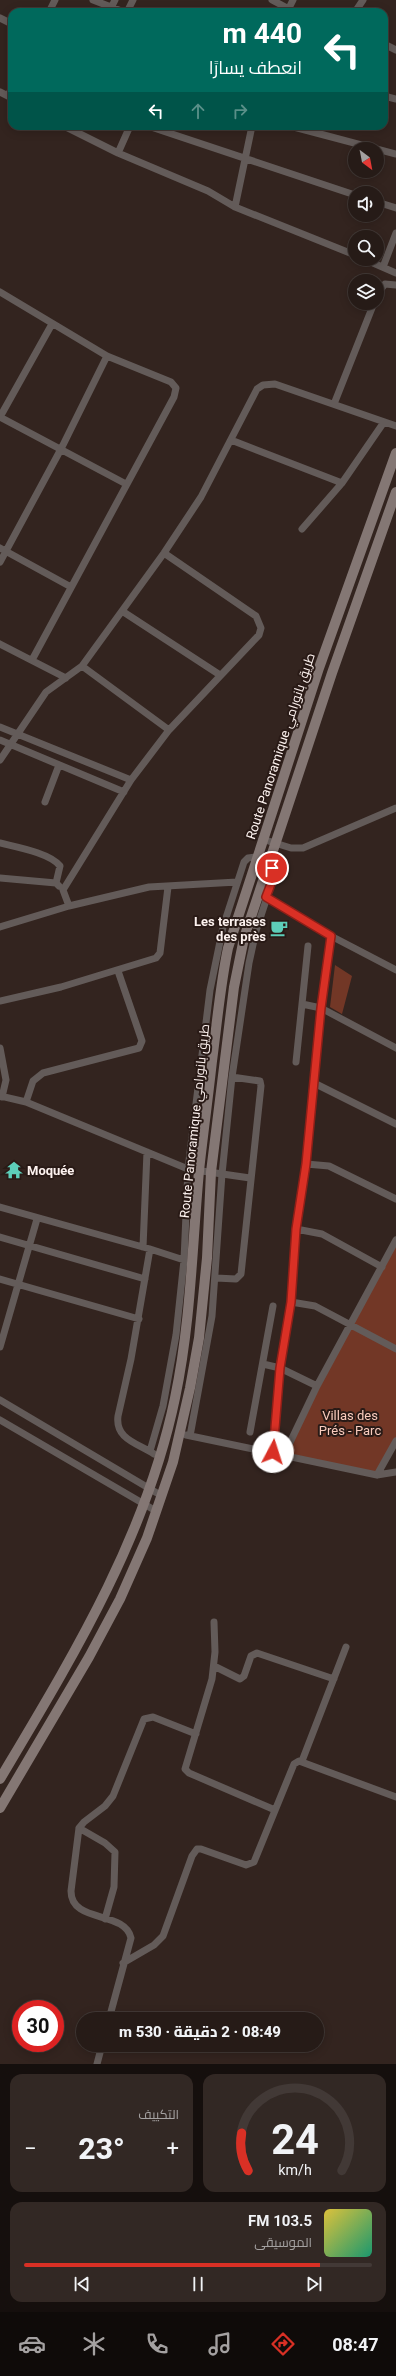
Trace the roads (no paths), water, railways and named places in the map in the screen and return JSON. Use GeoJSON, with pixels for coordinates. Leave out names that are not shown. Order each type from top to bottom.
{"type":"FeatureCollection","features":[{"type":"Feature","properties":{"kind":"street"},"geometry":{"type":"LineString","coordinates":[[93,0],[107,8]]}},
{"type":"Feature","properties":{"kind":"street"},"geometry":{"type":"LineString","coordinates":[[272,0],[285,8]]}},
{"type":"Feature","properties":{"kind":"street"},"geometry":{"type":"LineString","coordinates":[[73,130],[118,153],[208,191],[235,207],[348,252]]}},
{"type":"Feature","properties":{"kind":"street"},"geometry":{"type":"LineString","coordinates":[[118,153],[128,130]]}},
{"type":"Feature","properties":{"kind":"street"},"geometry":{"type":"LineString","coordinates":[[160,130],[348,193]]}},
{"type":"Feature","properties":{"kind":"street"},"geometry":{"type":"LineString","coordinates":[[235,207],[251,130]]}},
{"type":"Feature","properties":{"kind":"street"},"geometry":{"type":"LineString","coordinates":[[305,130],[396,154]]}},
{"type":"Feature","properties":{"kind":"street"},"geometry":{"type":"LineString","coordinates":[[384,204],[396,208]]}},
{"type":"Feature","properties":{"kind":"street"},"geometry":{"type":"LineString","coordinates":[[396,233],[383,267],[396,272]]}},
{"type":"Feature","properties":{"kind":"street"},"geometry":{"type":"LineString","coordinates":[[384,285],[385,284],[396,285]]}},
{"type":"Feature","properties":{"kind":"street"},"geometry":{"type":"LineString","coordinates":[[0,292],[107,356],[171,382],[176,388],[174,397],[32,660]]}},
{"type":"Feature","properties":{"kind":"street"},"geometry":{"type":"LineString","coordinates":[[334,404],[371,310]]}},
{"type":"Feature","properties":{"kind":"street"},"geometry":{"type":"LineString","coordinates":[[52,324],[0,417],[126,484]]}},
{"type":"Feature","properties":{"kind":"street"},"geometry":{"type":"LineString","coordinates":[[0,562],[3,550],[61,449],[107,356]]}},
{"type":"Feature","properties":{"kind":"street"},"geometry":{"type":"LineString","coordinates":[[0,760],[46,692],[82,666],[164,553],[201,497],[254,393],[263,385],[275,384],[384,422],[395,424]]}},
{"type":"Feature","properties":{"kind":"street"},"geometry":{"type":"LineString","coordinates":[[302,529],[342,484],[384,422]]}},
{"type":"Feature","properties":{"kind":"street"},"geometry":{"type":"LineString","coordinates":[[231,440],[342,484]]}},
{"type":"Feature","properties":{"kind":"street","name":"Route Panoramique طريق بانورامي"},"geometry":{"type":"LineString","coordinates":[[0,1779],[91,1624],[119,1567],[145,1505],[160,1457],[175,1398],[189,1318],[199,1171],[224,969],[233,928],[319,668],[396,452]]}},
{"type":"Feature","properties":{"kind":"street","name":"Route Panoramique طريق بانورامي"},"geometry":{"type":"LineString","coordinates":[[0,1808],[105,1628],[134,1568],[162,1496],[180,1433],[194,1368],[202,1314],[208,1258],[211,1172],[238,963],[250,914],[396,492]]}},
{"type":"Feature","properties":{"kind":"street"},"geometry":{"type":"LineString","coordinates":[[3,550],[71,587]]}},
{"type":"Feature","properties":{"kind":"street"},"geometry":{"type":"LineString","coordinates":[[63,890],[131,780],[169,730],[259,634],[260,622],[251,612],[164,553]]}},
{"type":"Feature","properties":{"kind":"street"},"geometry":{"type":"LineString","coordinates":[[122,611],[220,675]]}},
{"type":"Feature","properties":{"kind":"street"},"geometry":{"type":"LineString","coordinates":[[0,644],[66,678]]}},
{"type":"Feature","properties":{"kind":"street"},"geometry":{"type":"LineString","coordinates":[[82,666],[169,730]]}},
{"type":"Feature","properties":{"kind":"street"},"geometry":{"type":"LineString","coordinates":[[0,727],[131,780]]}},
{"type":"Feature","properties":{"kind":"street"},"geometry":{"type":"LineString","coordinates":[[0,740],[124,792]]}},
{"type":"Feature","properties":{"kind":"street"},"geometry":{"type":"LineString","coordinates":[[46,802],[59,765]]}},
{"type":"Feature","properties":{"kind":"street"},"geometry":{"type":"LineString","coordinates":[[262,839],[292,848],[303,848],[396,808]]}},
{"type":"Feature","properties":{"kind":"street"},"geometry":{"type":"LineString","coordinates":[[0,843],[24,848],[56,861],[60,866],[56,883]]}},
{"type":"Feature","properties":{"kind":"street"},"geometry":{"type":"LineString","coordinates":[[150,1452],[163,1406],[173,1359],[184,1260],[188,1170],[212,976],[223,927],[244,860],[256,857]]}},
{"type":"Feature","properties":{"kind":"street"},"geometry":{"type":"LineString","coordinates":[[190,1436],[203,1376],[216,1278],[222,1174],[232,1077],[252,949],[266,897],[275,873],[268,862]]}},
{"type":"Feature","properties":{"kind":"street"},"geometry":{"type":"LineString","coordinates":[[0,878],[56,883],[63,890],[69,906]]}},
{"type":"Feature","properties":{"kind":"street"},"geometry":{"type":"LineString","coordinates":[[0,927],[69,906],[149,887],[237,882]]}},
{"type":"Feature","properties":{"kind":"street"},"geometry":{"type":"LineString","coordinates":[[1,999],[118,971],[159,956],[168,886]]}},
{"type":"Feature","properties":{"kind":"street"},"geometry":{"type":"LineString","coordinates":[[266,897],[331,936],[396,970]]}},
{"type":"Feature","properties":{"kind":"street"},"geometry":{"type":"LineString","coordinates":[[273,1452],[280,1368],[291,1302],[296,1229],[306,1164],[321,1008],[331,936]]}},
{"type":"Feature","properties":{"kind":"street"},"geometry":{"type":"LineString","coordinates":[[296,1062],[308,946]]}},
{"type":"Feature","properties":{"kind":"street"},"geometry":{"type":"LineString","coordinates":[[26,1102],[33,1081],[43,1073],[141,1046],[142,1041],[118,971]]}},
{"type":"Feature","properties":{"kind":"street"},"geometry":{"type":"LineString","coordinates":[[302,1004],[321,1008],[396,1048]]}},
{"type":"Feature","properties":{"kind":"street"},"geometry":{"type":"LineString","coordinates":[[0,1048],[6,1080],[1,1097],[26,1102],[188,1170],[250,1178]]}},
{"type":"Feature","properties":{"kind":"street"},"geometry":{"type":"LineString","coordinates":[[216,1278],[236,1279],[241,1274],[261,1083],[256,1079],[232,1077]]}},
{"type":"Feature","properties":{"kind":"street"},"geometry":{"type":"LineString","coordinates":[[314,1083],[396,1124]]}},
{"type":"Feature","properties":{"kind":"street"},"geometry":{"type":"LineString","coordinates":[[147,1152],[145,1279],[139,1319],[117,1424],[120,1433],[160,1457]]}},
{"type":"Feature","properties":{"kind":"street"},"geometry":{"type":"LineString","coordinates":[[306,1164],[329,1166],[396,1199]]}},
{"type":"Feature","properties":{"kind":"street"},"geometry":{"type":"LineString","coordinates":[[0,1207],[37,1219],[146,1248],[184,1260]]}},
{"type":"Feature","properties":{"kind":"street"},"geometry":{"type":"LineString","coordinates":[[0,1347],[37,1219]]}},
{"type":"Feature","properties":{"kind":"street"},"geometry":{"type":"LineString","coordinates":[[296,1229],[322,1234],[382,1267]]}},
{"type":"Feature","properties":{"kind":"street"},"geometry":{"type":"LineString","coordinates":[[0,1237],[145,1279]]}},
{"type":"Feature","properties":{"kind":"street"},"geometry":{"type":"LineString","coordinates":[[284,1455],[317,1386],[396,1240]]}},
{"type":"Feature","properties":{"kind":"street"},"geometry":{"type":"LineString","coordinates":[[0,1279],[139,1319]]}},
{"type":"Feature","properties":{"kind":"street"},"geometry":{"type":"LineString","coordinates":[[291,1302],[315,1306],[396,1349]]}},
{"type":"Feature","properties":{"kind":"street"},"geometry":{"type":"LineString","coordinates":[[250,1432],[273,1306]]}},
{"type":"Feature","properties":{"kind":"street"},"geometry":{"type":"LineString","coordinates":[[263,1364],[280,1368],[317,1386]]}},
{"type":"Feature","properties":{"kind":"street"},"geometry":{"type":"LineString","coordinates":[[0,1400],[162,1496]]}},
{"type":"Feature","properties":{"kind":"street"},"geometry":{"type":"LineString","coordinates":[[0,1420],[156,1511]]}},
{"type":"Feature","properties":{"kind":"street"},"geometry":{"type":"LineString","coordinates":[[180,1433],[377,1475],[396,1472]]}},
{"type":"Feature","properties":{"kind":"street"},"geometry":{"type":"LineString","coordinates":[[274,1440],[289,1444]]}},
{"type":"Feature","properties":{"kind":"street"},"geometry":{"type":"LineString","coordinates":[[377,1475],[396,1441]]}},
{"type":"Feature","properties":{"kind":"street"},"geometry":{"type":"LineString","coordinates":[[214,1622],[214,1666],[209,1691],[196,1734],[185,1763],[187,1771],[275,1810]]}},
{"type":"Feature","properties":{"kind":"street"},"geometry":{"type":"LineString","coordinates":[[123,1963],[154,1945],[163,1936],[194,1852],[201,1849],[246,1865],[252,1864],[294,1764],[302,1760],[346,1647]]}},
{"type":"Feature","properties":{"kind":"street"},"geometry":{"type":"LineString","coordinates":[[214,1666],[242,1678],[250,1656],[255,1652],[334,1678]]}},
{"type":"Feature","properties":{"kind":"street"},"geometry":{"type":"LineString","coordinates":[[111,2012],[123,1963],[131,1941],[130,1935],[125,1927],[79,1908],[72,1899],[71,1891],[79,1828],[84,1822],[105,1806],[113,1796],[144,1719],[153,1716],[196,1734]]}},
{"type":"Feature","properties":{"kind":"street"},"geometry":{"type":"LineString","coordinates":[[302,1760],[396,1797]]}},
{"type":"Feature","properties":{"kind":"street"},"geometry":{"type":"LineString","coordinates":[[79,1828],[105,1842],[115,1852],[114,1887],[105,1919]]}},
{"type":"Feature","properties":{"kind":"street"},"geometry":{"type":"LineString","coordinates":[[97,2064],[100,2052]]}},
{"type":"Feature","properties":{"kind":"place","name":"Les terrases des près"},"geometry":{"type":"Point","coordinates":[279,928]}},
{"type":"Feature","properties":{"kind":"place","name":"Moquée"},"geometry":{"type":"Point","coordinates":[14,1170]}},
{"type":"Feature","properties":{"kind":"park label","name":"Villas des Prés - Parc"},"geometry":{"type":"Point","coordinates":[350,1422]}}]}
